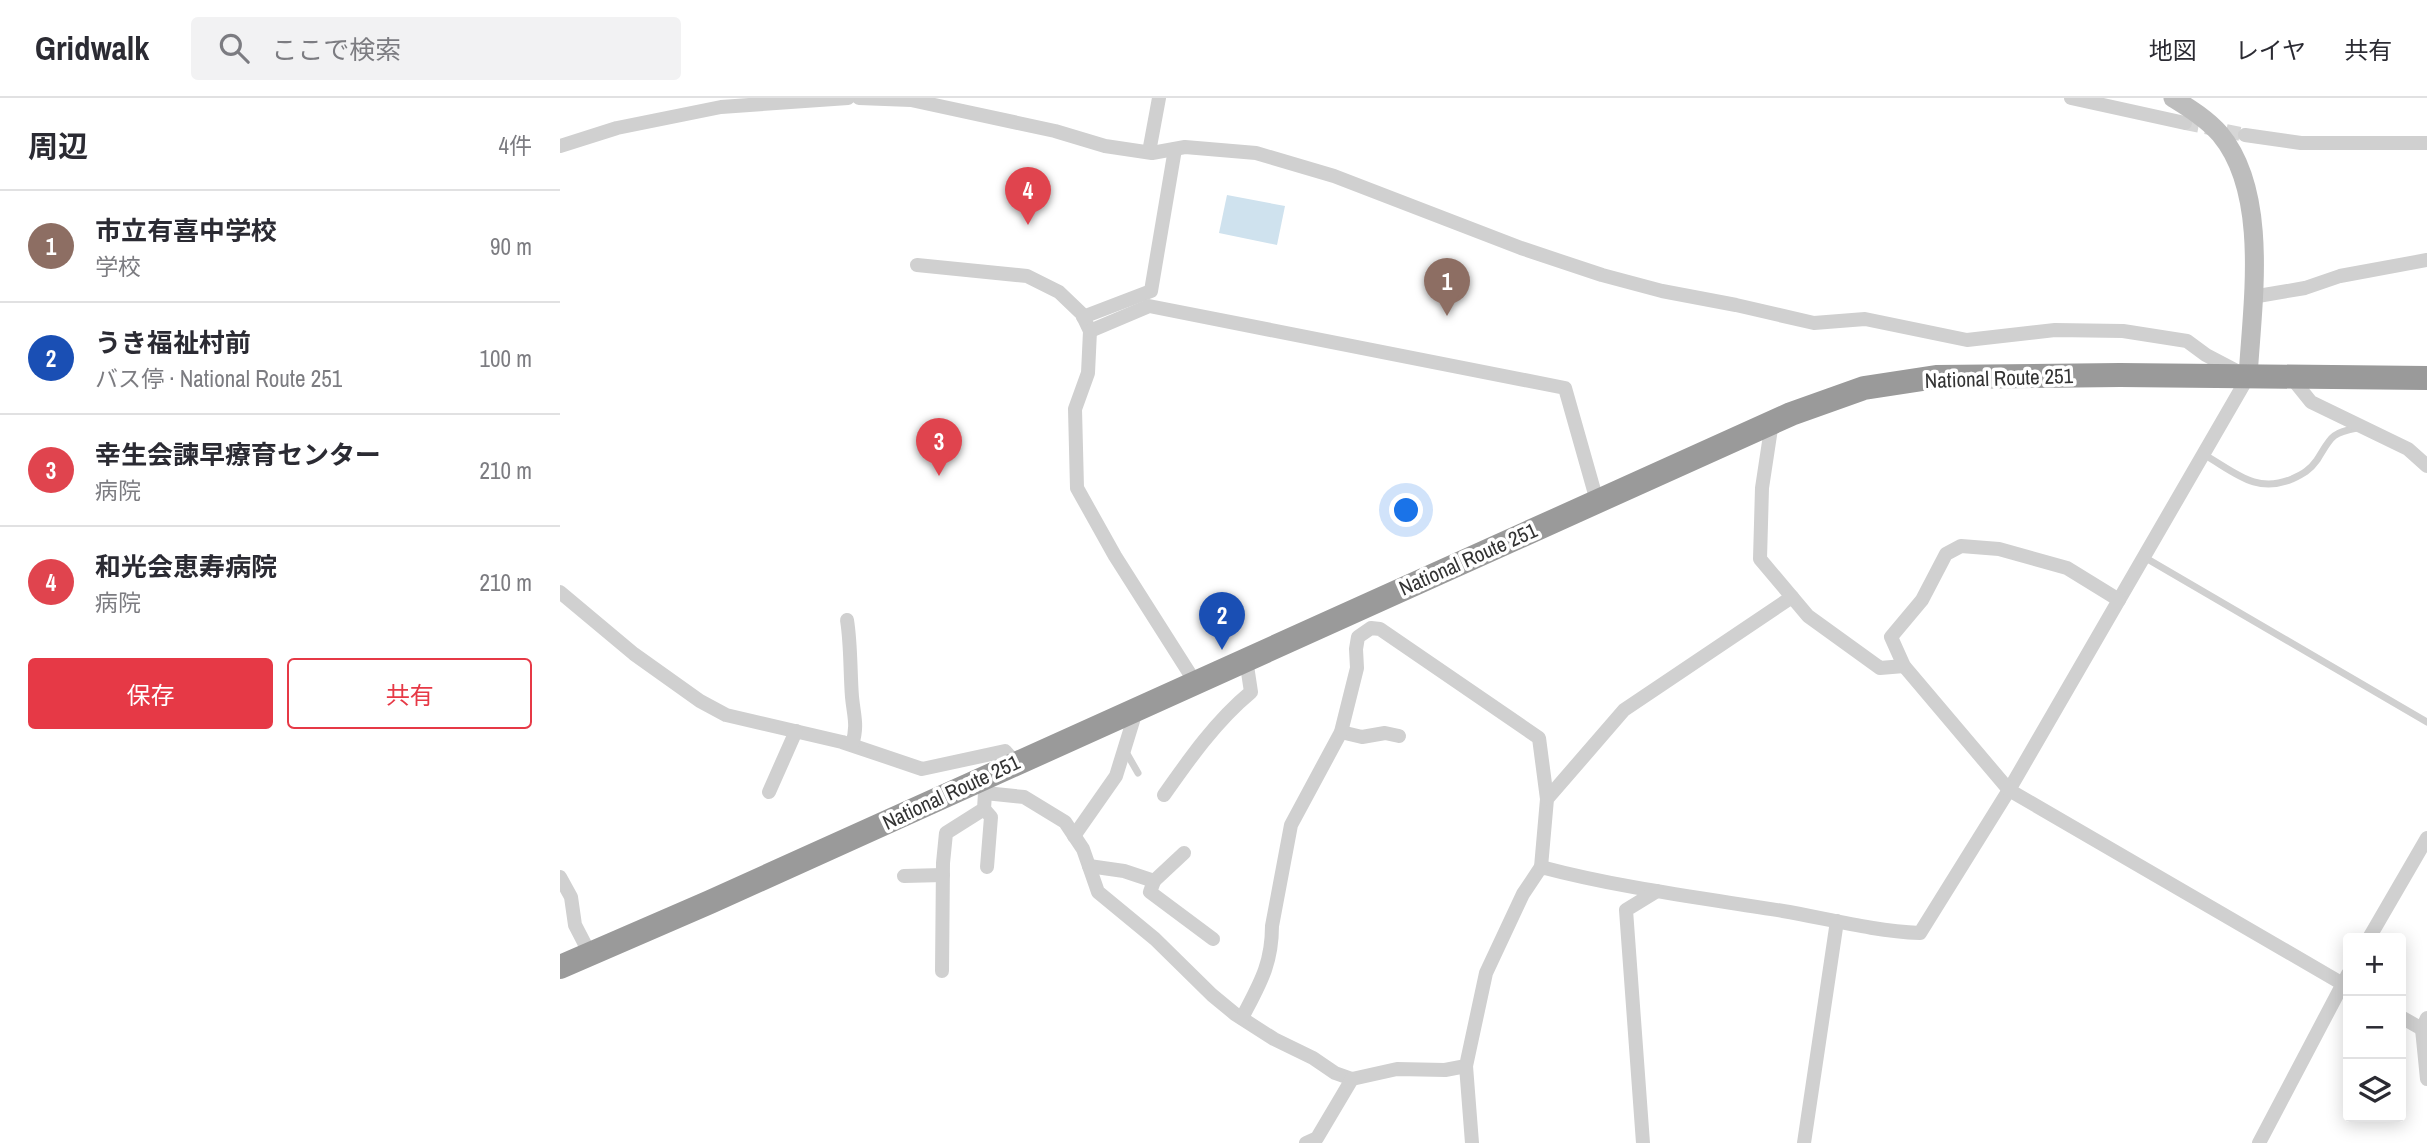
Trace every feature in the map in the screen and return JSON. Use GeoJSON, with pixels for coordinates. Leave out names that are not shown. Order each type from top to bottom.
{"type":"FeatureCollection","features":[{"type":"Feature","properties":{"kind":"highway","name":"National Route 251"},"geometry":{"type":"LineString","coordinates":[[560,967],[982,786],[1015,762],[1772,422],[1864,388],[1936,377],[2427,379]]}},
{"type":"Feature","properties":{"kind":"street"},"geometry":{"type":"LineString","coordinates":[[560,146],[617,128],[721,107],[848,98]]}},
{"type":"Feature","properties":{"kind":"street"},"geometry":{"type":"LineString","coordinates":[[859,98],[911,100],[1055,131],[1105,146],[1149,152],[1185,147],[1256,153],[1334,176],[1602,275],[1662,291],[1814,323],[1865,319],[1967,340],[2055,330],[2123,331],[2187,341],[2206,355],[2248,377]]}},
{"type":"Feature","properties":{"kind":"street"},"geometry":{"type":"LineString","coordinates":[[1149,152],[1159,98]]}},
{"type":"Feature","properties":{"kind":"street"},"geometry":{"type":"LineString","coordinates":[[2071,98],[2185,123]]}},
{"type":"Feature","properties":{"kind":"street"},"geometry":{"type":"LineString","coordinates":[[1541,867],[1657,891],[1889,932],[1920,933],[2009,790],[2248,377],[2255,264],[2252,224],[2240,167],[2220,135],[2197,114],[2173,98]]}},
{"type":"Feature","properties":{"kind":"street"},"geometry":{"type":"LineString","coordinates":[[2245,135],[2301,143],[2427,143]]}},
{"type":"Feature","properties":{"kind":"street"},"geometry":{"type":"LineString","coordinates":[[1083,317],[1151,291],[1175,149]]}},
{"type":"Feature","properties":{"kind":"street"},"geometry":{"type":"LineString","coordinates":[[2252,297],[2305,288],[2340,276],[2427,260]]}},
{"type":"Feature","properties":{"kind":"street"},"geometry":{"type":"LineString","coordinates":[[917,265],[1027,276],[1059,292],[1083,317],[1090,331],[1088,373],[1075,409],[1077,488],[1115,556],[1195,682]]}},
{"type":"Feature","properties":{"kind":"street"},"geometry":{"type":"LineString","coordinates":[[1090,331],[1149,306],[1565,388],[1597,501]]}},
{"type":"Feature","properties":{"kind":"street"},"geometry":{"type":"LineString","coordinates":[[2291,377],[2311,402],[2408,449],[2427,467]]}},
{"type":"Feature","properties":{"kind":"street"},"geometry":{"type":"LineString","coordinates":[[1772,422],[1762,488],[1760,559],[1808,616],[1880,668],[1904,666]]}},
{"type":"Feature","properties":{"kind":"street"},"geometry":{"type":"LineString","coordinates":[[2119,600],[2067,568],[1999,549],[1961,546],[1946,554],[1922,600],[1891,637],[1904,666],[2009,790],[2343,980]]}},
{"type":"Feature","properties":{"kind":"street"},"geometry":{"type":"LineString","coordinates":[[560,592],[634,654],[700,701],[726,715],[852,745],[922,769],[1005,751],[1015,762]]}},
{"type":"Feature","properties":{"kind":"street"},"geometry":{"type":"LineString","coordinates":[[1547,799],[1624,710],[1792,597]]}},
{"type":"Feature","properties":{"kind":"street"},"geometry":{"type":"LineString","coordinates":[[847,620],[852,697],[857,727],[852,745]]}},
{"type":"Feature","properties":{"kind":"street"},"geometry":{"type":"LineString","coordinates":[[1242,1018],[1266,972],[1291,825],[1342,732],[1357,668],[1358,637],[1371,628],[1380,629],[1539,738],[1547,799],[1541,867],[1523,894],[1486,973],[1466,1066],[1472,1143]]}},
{"type":"Feature","properties":{"kind":"street"},"geometry":{"type":"LineString","coordinates":[[1164,795],[1228,710],[1251,692],[1246,659]]}},
{"type":"Feature","properties":{"kind":"street"},"geometry":{"type":"LineString","coordinates":[[1074,836],[1115,776],[1137,708]]}},
{"type":"Feature","properties":{"kind":"street"},"geometry":{"type":"LineString","coordinates":[[769,792],[796,731]]}},
{"type":"Feature","properties":{"kind":"street"},"geometry":{"type":"LineString","coordinates":[[1342,732],[1362,737],[1385,733],[1399,736]]}},
{"type":"Feature","properties":{"kind":"street"},"geometry":{"type":"LineString","coordinates":[[987,867],[991,817],[984,809],[982,786],[1024,797],[1065,822],[1083,849],[1098,892],[1155,939],[1212,995],[1242,1018],[1335,1073],[1352,1079],[1397,1069],[1445,1070],[1466,1066]]}},
{"type":"Feature","properties":{"kind":"street"},"geometry":{"type":"LineString","coordinates":[[942,971],[946,833],[984,809]]}},
{"type":"Feature","properties":{"kind":"street"},"geometry":{"type":"LineString","coordinates":[[2372,933],[2427,838]]}},
{"type":"Feature","properties":{"kind":"street"},"geometry":{"type":"LineString","coordinates":[[1184,853],[1154,881],[1150,892],[1213,939]]}},
{"type":"Feature","properties":{"kind":"street"},"geometry":{"type":"LineString","coordinates":[[1089,866],[1124,870],[1154,881]]}},
{"type":"Feature","properties":{"kind":"street"},"geometry":{"type":"LineString","coordinates":[[904,876],[943,875]]}},
{"type":"Feature","properties":{"kind":"street"},"geometry":{"type":"LineString","coordinates":[[560,877],[571,897],[575,925],[590,954]]}},
{"type":"Feature","properties":{"kind":"street"},"geometry":{"type":"LineString","coordinates":[[1643,1143],[1626,910],[1657,891]]}},
{"type":"Feature","properties":{"kind":"street"},"geometry":{"type":"LineString","coordinates":[[1804,1143],[1837,921]]}},
{"type":"Feature","properties":{"kind":"street"},"geometry":{"type":"LineString","coordinates":[[2259,1143],[2343,988]]}},
{"type":"Feature","properties":{"kind":"street"},"geometry":{"type":"LineString","coordinates":[[2406,1018],[2425,1023],[2427,1079]]}},
{"type":"Feature","properties":{"kind":"street"},"geometry":{"type":"LineString","coordinates":[[1307,1143],[1317,1138],[1352,1079]]}},
{"type":"Feature","properties":{"kind":"lane"},"geometry":{"type":"LineString","coordinates":[[2203,454],[2257,485],[2278,484],[2307,472],[2328,440],[2344,430],[2362,427]]}},
{"type":"Feature","properties":{"kind":"lane"},"geometry":{"type":"LineString","coordinates":[[2144,557],[2427,722]]}},
{"type":"Feature","properties":{"kind":"lane"},"geometry":{"type":"LineString","coordinates":[[1125,751],[1138,773]]}},
{"type":"Feature","properties":{"kind":"water"},"geometry":{"type":"Polygon","coordinates":[[[1227,195],[1285,206],[1277,245],[1219,233],[1227,195]]]}},
{"type":"Feature","properties":{"kind":"tunnel"},"geometry":{"type":"LineString","coordinates":[[2185,123],[2245,135]]}},
{"type":"Feature","properties":{"kind":"place","name":"和光会恵寿病院"},"geometry":{"type":"Point","coordinates":[1028,225]}},
{"type":"Feature","properties":{"kind":"place","name":"市立有喜中学校"},"geometry":{"type":"Point","coordinates":[1447,316]}},
{"type":"Feature","properties":{"kind":"place","name":"幸生会諫早療育センター"},"geometry":{"type":"Point","coordinates":[939,476]}},
{"type":"Feature","properties":{"kind":"place","name":"うき福祉村前"},"geometry":{"type":"Point","coordinates":[1222,650]}}]}
